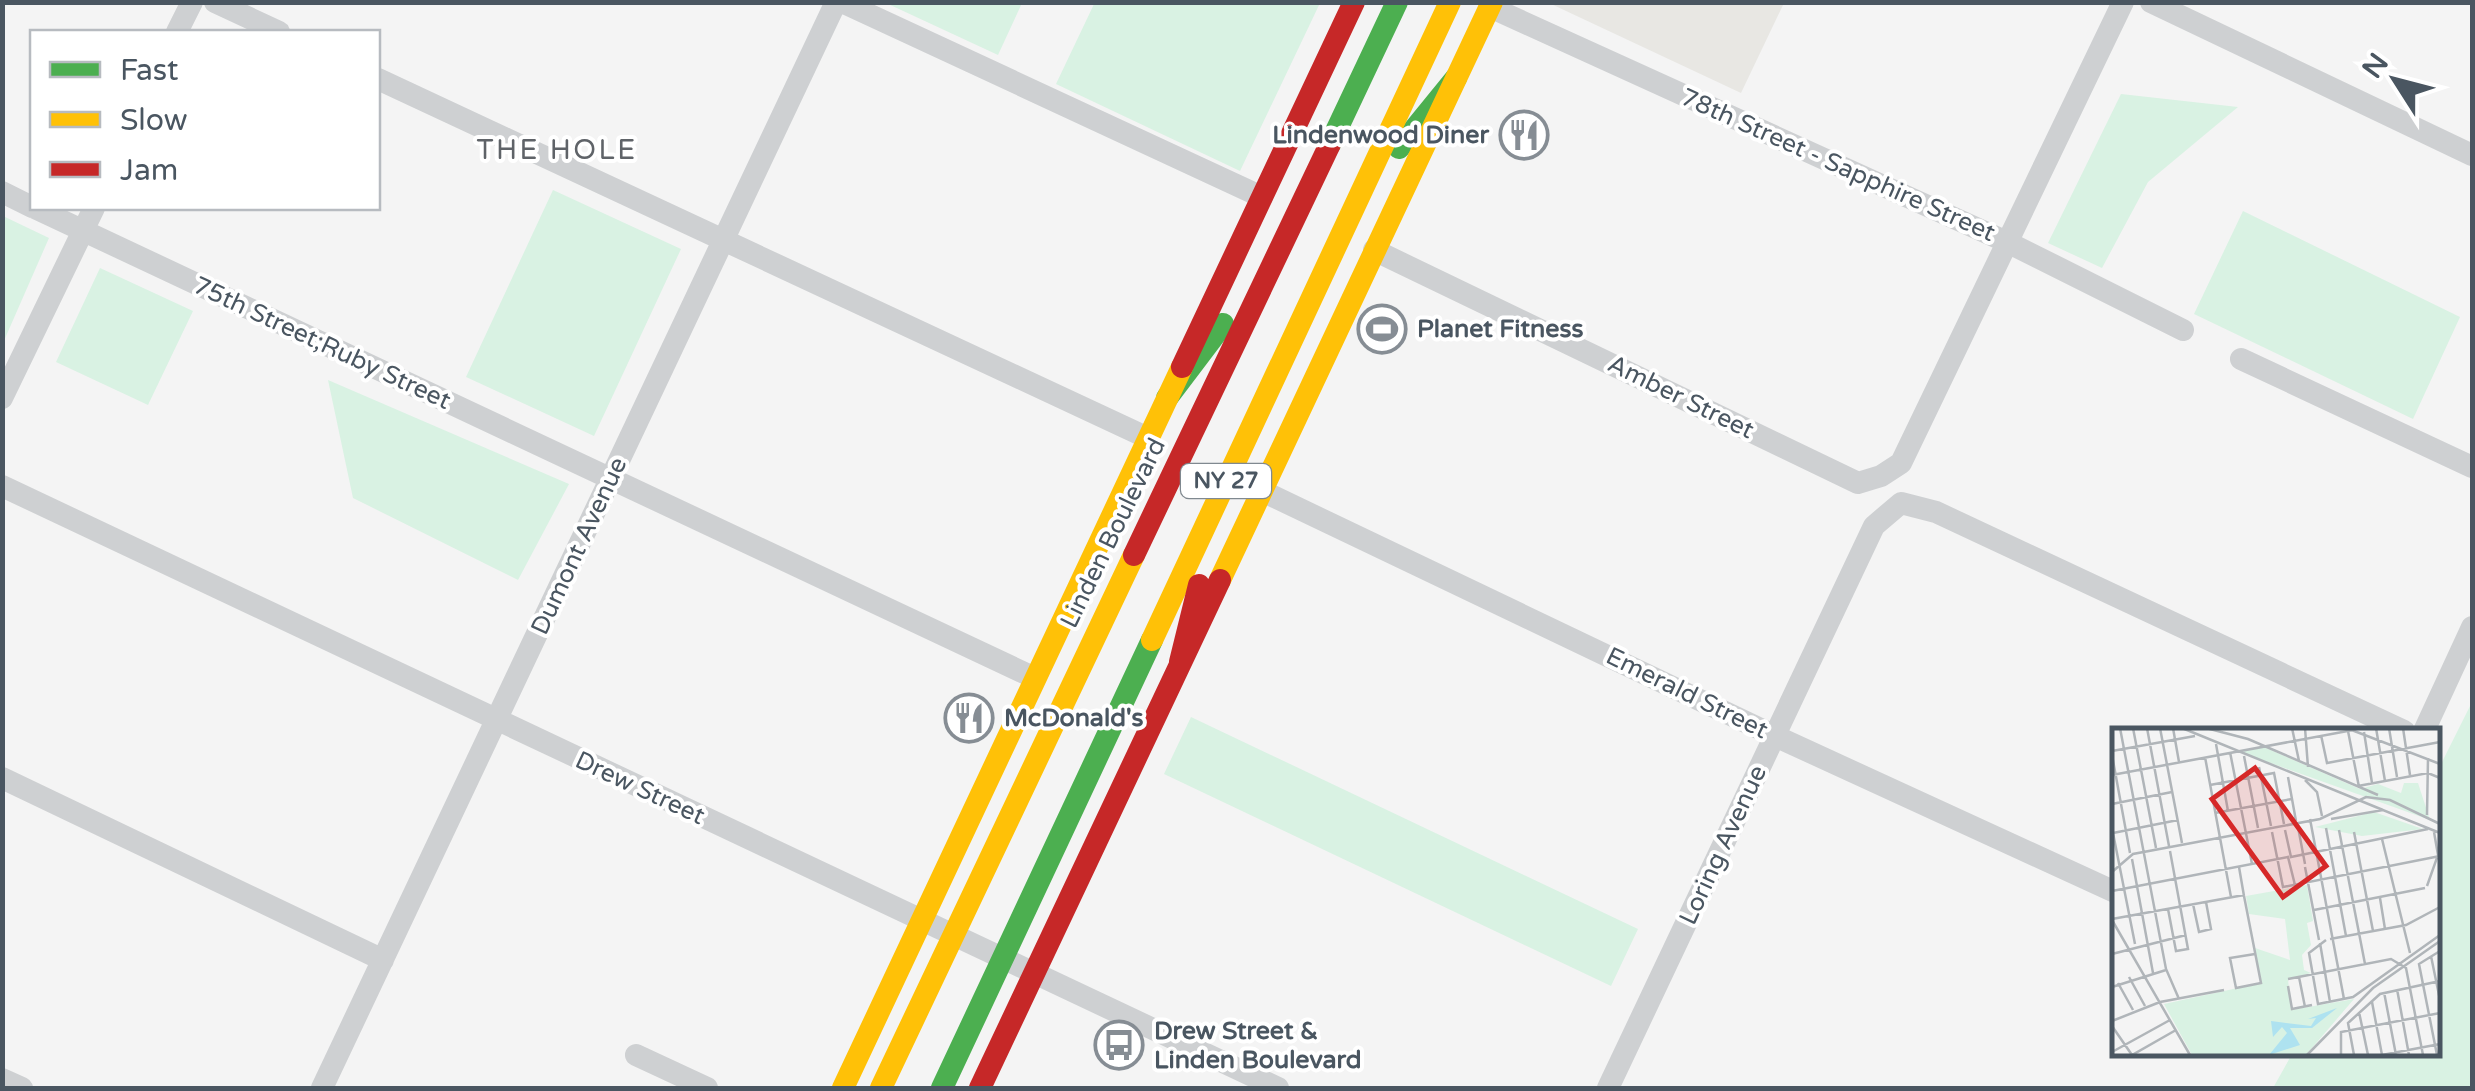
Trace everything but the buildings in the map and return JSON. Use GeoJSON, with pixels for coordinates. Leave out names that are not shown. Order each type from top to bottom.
{"type":"FeatureCollection","features":[{"type":"Feature","properties":{"kind":"main road","name":"Linden Boulevard"},"geometry":{"type":"LineString","coordinates":[[843,1088],[1354,2]]}},
{"type":"Feature","properties":{"kind":"main road","name":"Linden Boulevard"},"geometry":{"type":"LineString","coordinates":[[881,1088],[1396,2]]}},
{"type":"Feature","properties":{"kind":"main road","name":"NY 27"},"geometry":{"type":"LineString","coordinates":[[942,1088],[1450,2]]}},
{"type":"Feature","properties":{"kind":"main road"},"geometry":{"type":"LineString","coordinates":[[980,1088],[1491,5]]}},
{"type":"Feature","properties":{"kind":"main road"},"geometry":{"type":"LineString","coordinates":[[1358,199],[1456,78]]}},
{"type":"Feature","properties":{"kind":"main road"},"geometry":{"type":"LineString","coordinates":[[1167,398],[1280,247]]}},
{"type":"Feature","properties":{"kind":"main road"},"geometry":{"type":"LineString","coordinates":[[1180,662],[1222,490]]}},
{"type":"Feature","properties":{"kind":"street"},"geometry":{"type":"LineString","coordinates":[[179,30],[192,2]]}},
{"type":"Feature","properties":{"kind":"street"},"geometry":{"type":"LineString","coordinates":[[215,2],[275,30]]}},
{"type":"Feature","properties":{"kind":"street"},"geometry":{"type":"LineString","coordinates":[[839,2],[1262,197]]}},
{"type":"Feature","properties":{"kind":"street","name":"Dumont Avenue"},"geometry":{"type":"LineString","coordinates":[[322,1088],[839,2]]}},
{"type":"Feature","properties":{"kind":"street"},"geometry":{"type":"LineString","coordinates":[[2008,243],[2123,2]]}},
{"type":"Feature","properties":{"kind":"street"},"geometry":{"type":"LineString","coordinates":[[2151,2],[2472,155]]}},
{"type":"Feature","properties":{"kind":"street","name":"78th Street - Sapphire Street"},"geometry":{"type":"LineString","coordinates":[[1491,5],[2008,243],[2183,330]]}},
{"type":"Feature","properties":{"kind":"street"},"geometry":{"type":"LineString","coordinates":[[380,80],[1148,438]]}},
{"type":"Feature","properties":{"kind":"street","name":"75th Street;Ruby Street"},"geometry":{"type":"LineString","coordinates":[[2,192],[30,205]]}},
{"type":"Feature","properties":{"kind":"street","name":"75th Street;Ruby Street"},"geometry":{"type":"LineString","coordinates":[[40,210],[1035,678]]}},
{"type":"Feature","properties":{"kind":"street"},"geometry":{"type":"LineString","coordinates":[[2,398],[93,210]]}},
{"type":"Feature","properties":{"kind":"street","name":"Amber Street"},"geometry":{"type":"LineString","coordinates":[[1374,250],[1858,482],[1881,476],[1901,463],[2008,243]]}},
{"type":"Feature","properties":{"kind":"street"},"geometry":{"type":"LineString","coordinates":[[2241,358],[2472,467]]}},
{"type":"Feature","properties":{"kind":"street","name":"Drew Street"},"geometry":{"type":"LineString","coordinates":[[2,486],[1278,1088]]}},
{"type":"Feature","properties":{"kind":"street","name":"Emerald Street"},"geometry":{"type":"LineString","coordinates":[[1260,490],[1775,736],[2112,891]]}},
{"type":"Feature","properties":{"kind":"street","name":"Loring Avenue"},"geometry":{"type":"LineString","coordinates":[[1608,1088],[1874,526],[1901,503],[1936,512],[2398,728]]}},
{"type":"Feature","properties":{"kind":"street"},"geometry":{"type":"LineString","coordinates":[[2425,728],[2472,627]]}},
{"type":"Feature","properties":{"kind":"street"},"geometry":{"type":"LineString","coordinates":[[2,778],[383,960]]}},
{"type":"Feature","properties":{"kind":"street"},"geometry":{"type":"LineString","coordinates":[[636,1055],[707,1088]]}},
{"type":"Feature","properties":{"kind":"street"},"geometry":{"type":"LineString","coordinates":[[2,1079],[22,1088]]}},
{"type":"Feature","properties":{"kind":"shaded area"},"geometry":{"type":"Polygon","coordinates":[[[1549,3],[1784,3],[1741,93],[1549,3]]]}},
{"type":"Feature","properties":{"kind":"green space"},"geometry":{"type":"Polygon","coordinates":[[[1022,2],[998,55],[886,3],[1022,2]]]}},
{"type":"Feature","properties":{"kind":"green space"},"geometry":{"type":"Polygon","coordinates":[[[1095,2],[1320,3],[1240,171],[1056,84],[1095,2]]]}},
{"type":"Feature","properties":{"kind":"green space"},"geometry":{"type":"Polygon","coordinates":[[[2121,94],[2238,107],[2148,182],[2102,268],[2048,243],[2121,94]]]}},
{"type":"Feature","properties":{"kind":"green space"},"geometry":{"type":"Polygon","coordinates":[[[553,190],[681,249],[594,436],[466,377],[553,190]]]}},
{"type":"Feature","properties":{"kind":"green space"},"geometry":{"type":"Polygon","coordinates":[[[2243,211],[2460,317],[2413,419],[2194,314],[2243,211]]]}},
{"type":"Feature","properties":{"kind":"green space"},"geometry":{"type":"Polygon","coordinates":[[[3,216],[49,238],[3,343],[3,216]]]}},
{"type":"Feature","properties":{"kind":"green space"},"geometry":{"type":"Polygon","coordinates":[[[100,268],[193,311],[148,405],[56,362],[100,268]]]}},
{"type":"Feature","properties":{"kind":"green space"},"geometry":{"type":"Polygon","coordinates":[[[328,380],[569,484],[518,580],[353,498],[328,380]]]}},
{"type":"Feature","properties":{"kind":"green space"},"geometry":{"type":"Polygon","coordinates":[[[2472,702],[2472,1088],[2273,1088],[2291,1056],[2440,1056],[2440,766],[2472,702]]]}},
{"type":"Feature","properties":{"kind":"green space"},"geometry":{"type":"Polygon","coordinates":[[[1191,717],[1638,929],[1611,986],[1164,774],[1191,717]]]}},
{"type":"Feature","properties":{"kind":"traffic: fast"},"geometry":{"type":"LineString","coordinates":[[1330,144],[1397,2]]}},
{"type":"Feature","properties":{"kind":"traffic: fast"},"geometry":{"type":"LineString","coordinates":[[1399,148],[1456,78]]}},
{"type":"Feature","properties":{"kind":"traffic: fast"},"geometry":{"type":"LineString","coordinates":[[1167,398],[1223,324]]}},
{"type":"Feature","properties":{"kind":"traffic: fast"},"geometry":{"type":"LineString","coordinates":[[942,1088],[1152,640]]}},
{"type":"Feature","properties":{"kind":"traffic: slow"},"geometry":{"type":"LineString","coordinates":[[1152,640],[1450,2]]}},
{"type":"Feature","properties":{"kind":"traffic: slow"},"geometry":{"type":"LineString","coordinates":[[1220,580],[1492,2]]}},
{"type":"Feature","properties":{"kind":"traffic: slow"},"geometry":{"type":"LineString","coordinates":[[843,1088],[1182,367]]}},
{"type":"Feature","properties":{"kind":"traffic: slow"},"geometry":{"type":"LineString","coordinates":[[881,1088],[1134,555]]}},
{"type":"Feature","properties":{"kind":"traffic: jam"},"geometry":{"type":"LineString","coordinates":[[1182,367],[1354,2]]}},
{"type":"Feature","properties":{"kind":"traffic: jam"},"geometry":{"type":"LineString","coordinates":[[1134,555],[1330,144]]}},
{"type":"Feature","properties":{"kind":"traffic: jam"},"geometry":{"type":"LineString","coordinates":[[980,1088],[1220,580]]}},
{"type":"Feature","properties":{"kind":"traffic: jam"},"geometry":{"type":"LineString","coordinates":[[1180,662],[1199,585]]}},
{"type":"Feature","properties":{"kind":"place","name":"Lindenwood Diner"},"geometry":{"type":"Point","coordinates":[1524,135]}},
{"type":"Feature","properties":{"kind":"place","name":"Planet Fitness"},"geometry":{"type":"Point","coordinates":[1382,329]}},
{"type":"Feature","properties":{"kind":"place","name":"McDonald's"},"geometry":{"type":"Point","coordinates":[969,718]}},
{"type":"Feature","properties":{"kind":"place","name":"Drew Street & Linden Boulevard"},"geometry":{"type":"Point","coordinates":[1119,1045]}},
{"type":"Feature","properties":{"kind":"district","name":"THE HOLE"},"geometry":{"type":"Point","coordinates":[557,150]}}]}
